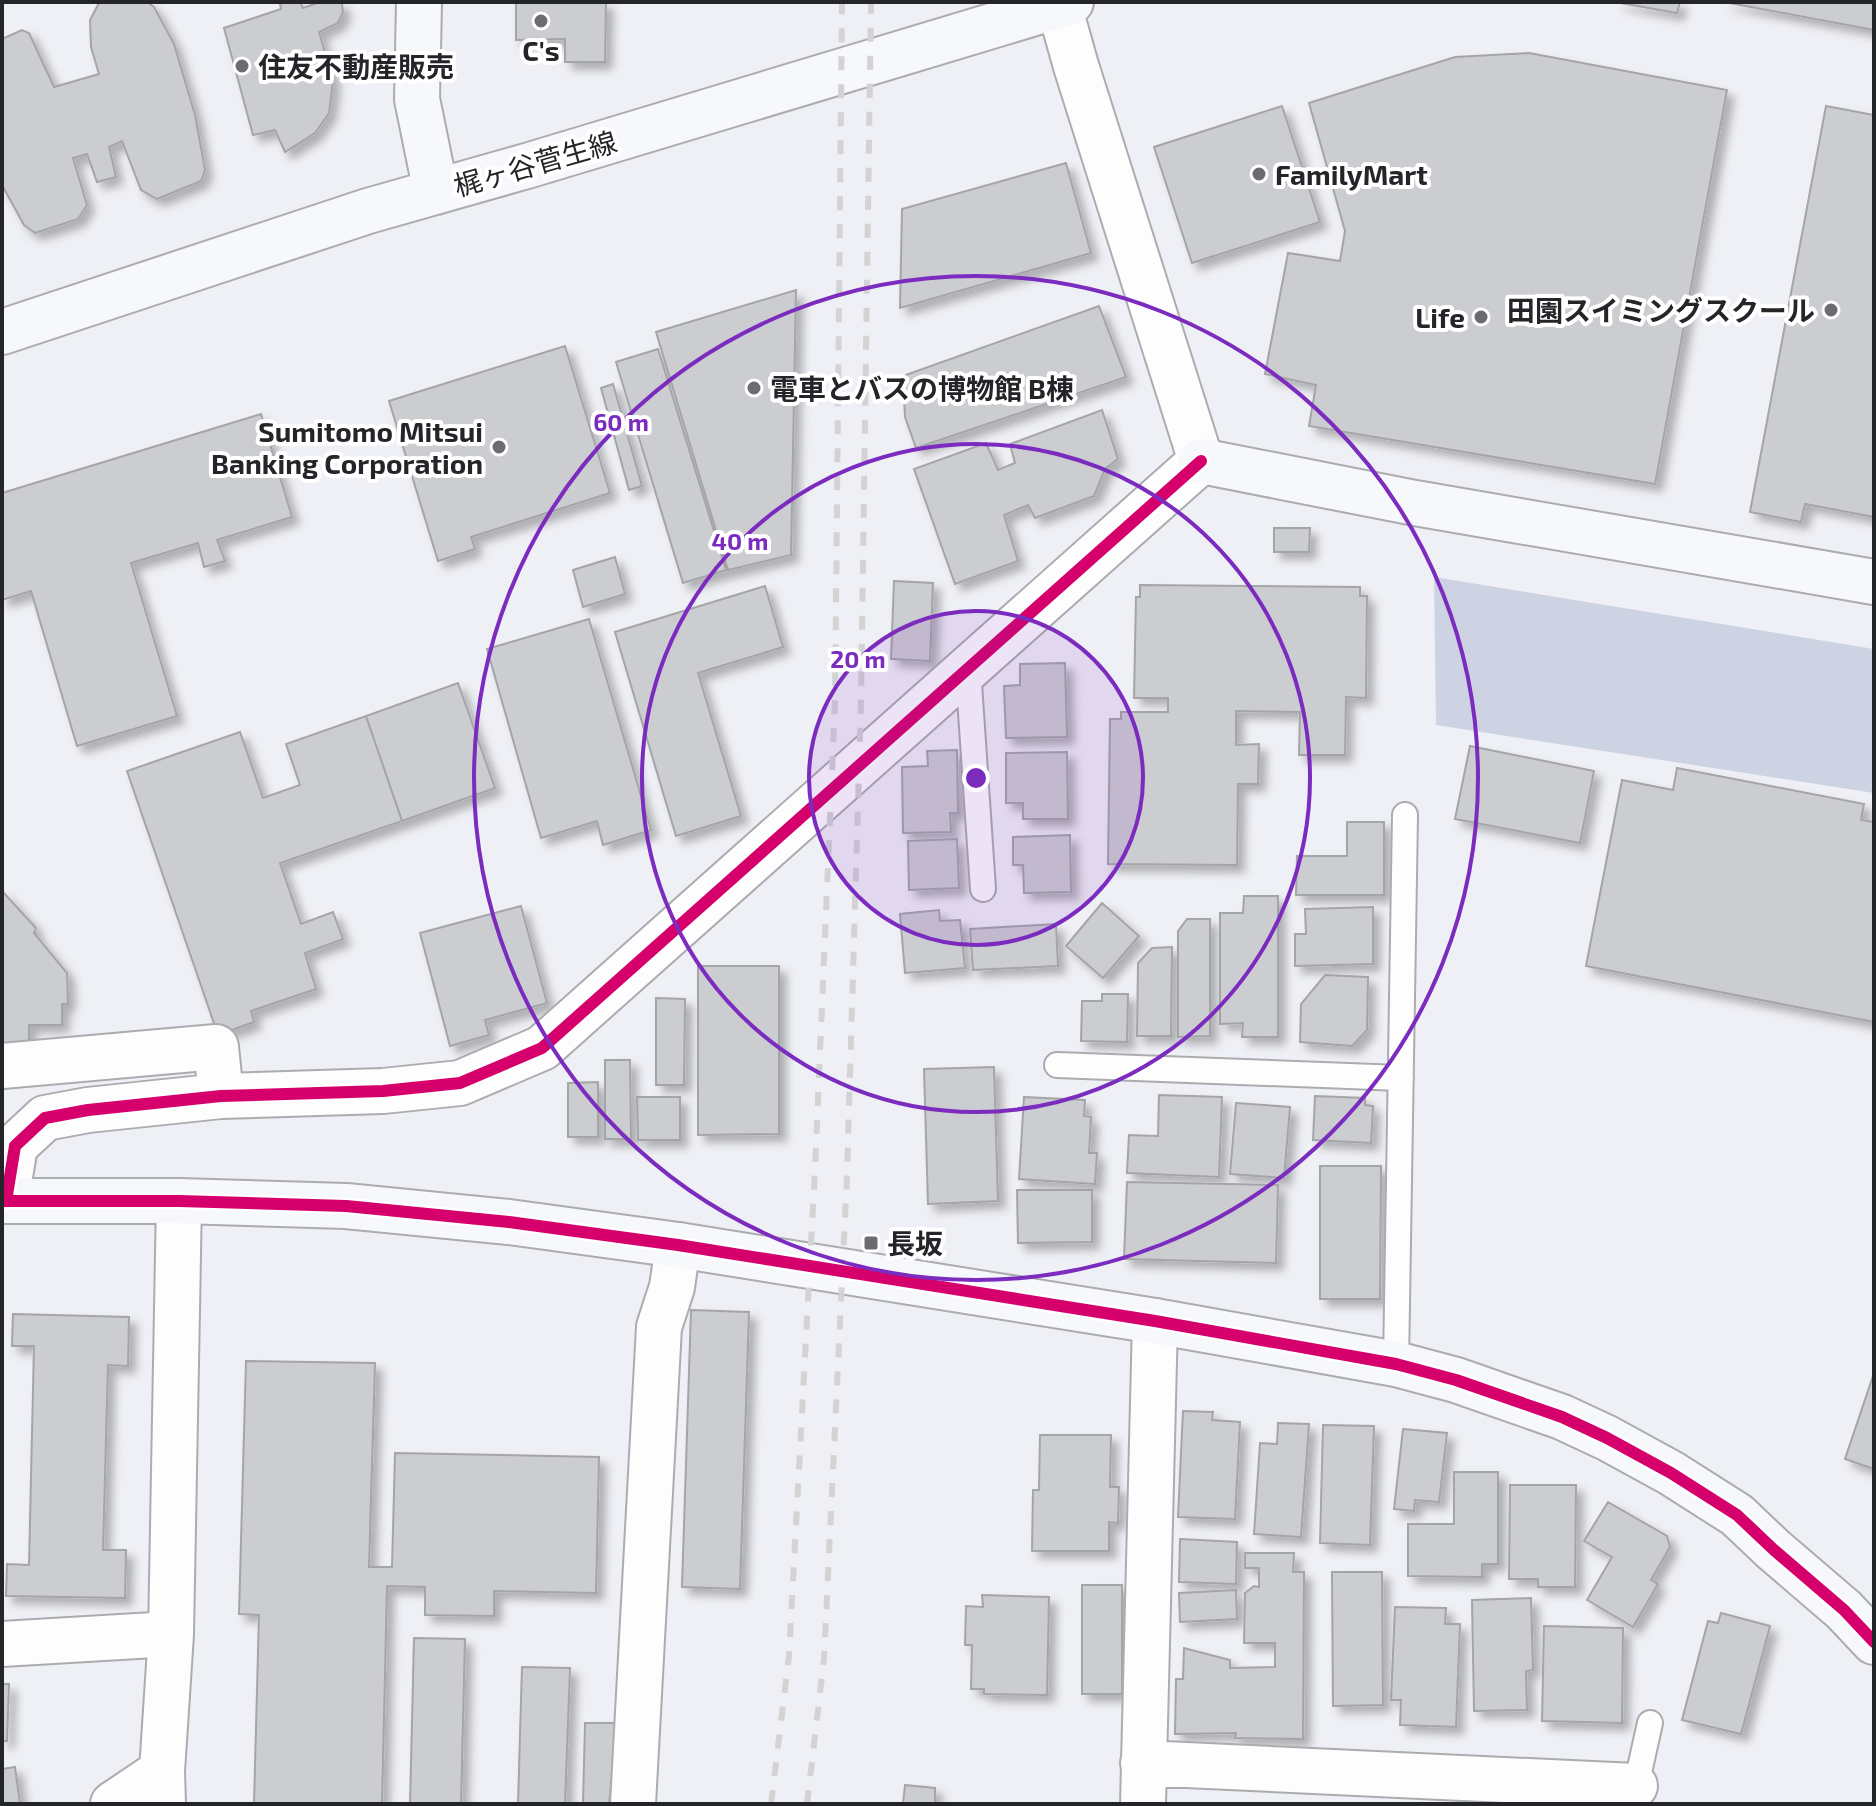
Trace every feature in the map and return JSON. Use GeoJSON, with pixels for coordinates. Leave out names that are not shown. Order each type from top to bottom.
{"type":"FeatureCollection","features":[{"type":"Feature","properties":{"kind":"street"},"geometry":{"type":"LineString","coordinates":[[419,2],[417,99],[436,192]]}},
{"type":"Feature","properties":{"kind":"street"},"geometry":{"type":"LineString","coordinates":[[1063,3],[1076,66],[1201,461]]}},
{"type":"Feature","properties":{"kind":"street","name":"梶ヶ谷菅生線"},"geometry":{"type":"LineString","coordinates":[[2,332],[368,211],[1063,3]]}},
{"type":"Feature","properties":{"kind":"street"},"geometry":{"type":"LineString","coordinates":[[1201,461],[1415,503],[1874,582]]}},
{"type":"Feature","properties":{"kind":"street"},"geometry":{"type":"LineString","coordinates":[[1201,461],[542,1048],[460,1083],[383,1091],[221,1096],[88,1110],[45,1118],[15,1146],[4,1201],[179,1201],[346,1206],[509,1222],[678,1245],[1155,1321],[1396,1364],[1456,1380],[1562,1417],[1671,1473],[1737,1515],[1844,1610],[1874,1642]]}},
{"type":"Feature","properties":{"kind":"street"},"geometry":{"type":"LineString","coordinates":[[2,1066],[216,1047],[221,1096]]}},
{"type":"Feature","properties":{"kind":"street"},"geometry":{"type":"LineString","coordinates":[[113,1804],[162,1787],[171,1634],[179,1201]]}},
{"type":"Feature","properties":{"kind":"street"},"geometry":{"type":"LineString","coordinates":[[633,1804],[659,1327],[672,1287],[678,1245]]}},
{"type":"Feature","properties":{"kind":"street"},"geometry":{"type":"LineString","coordinates":[[1155,1321],[1143,1783],[1634,1795]]}},
{"type":"Feature","properties":{"kind":"street"},"geometry":{"type":"LineString","coordinates":[[2,1644],[171,1634]]}},
{"type":"Feature","properties":{"kind":"lane"},"geometry":{"type":"LineString","coordinates":[[968,669],[983,889]]}},
{"type":"Feature","properties":{"kind":"lane"},"geometry":{"type":"LineString","coordinates":[[1396,1364],[1405,815]]}},
{"type":"Feature","properties":{"kind":"lane"},"geometry":{"type":"LineString","coordinates":[[1057,1065],[1401,1078]]}},
{"type":"Feature","properties":{"kind":"lane"},"geometry":{"type":"LineString","coordinates":[[1634,1795],[1650,1723]]}},
{"type":"Feature","properties":{"kind":"shaded area"},"geometry":{"type":"Polygon","coordinates":[[[1434,577],[1874,649],[1874,793],[1436,725],[1434,577]]]}},
{"type":"Feature","properties":{"kind":"building"},"geometry":{"type":"Polygon","coordinates":[[[147,2],[154,7],[174,44],[195,115],[205,170],[201,181],[157,199],[141,190],[122,141],[109,147],[116,177],[97,182],[87,154],[73,158],[87,205],[78,219],[35,233],[24,225],[2,185],[2,39],[22,30],[29,33],[54,87],[99,74],[91,47],[90,20],[99,3],[147,2]]]}},
{"type":"Feature","properties":{"kind":"building"},"geometry":{"type":"Polygon","coordinates":[[[300,2],[303,8],[320,2],[339,2],[343,12],[338,23],[319,32],[333,80],[329,113],[315,133],[285,152],[275,130],[253,135],[224,28],[281,9],[280,3],[300,2]]]}},
{"type":"Feature","properties":{"kind":"building"},"geometry":{"type":"Polygon","coordinates":[[[516,2],[606,2],[605,62],[565,62],[565,39],[516,40],[516,2]]]}},
{"type":"Feature","properties":{"kind":"building"},"geometry":{"type":"Polygon","coordinates":[[[1615,2],[1680,2],[1677,13],[1615,2]]]}},
{"type":"Feature","properties":{"kind":"building"},"geometry":{"type":"Polygon","coordinates":[[[1724,2],[1874,2],[1874,30],[1724,2]]]}},
{"type":"Feature","properties":{"kind":"building","name":"Life"},"geometry":{"type":"Polygon","coordinates":[[[1529,53],[1727,90],[1655,484],[1309,426],[1316,385],[1265,374],[1288,253],[1340,261],[1345,231],[1309,103],[1455,57],[1529,53]]]}},
{"type":"Feature","properties":{"kind":"building"},"geometry":{"type":"Polygon","coordinates":[[[1282,106],[1320,222],[1192,263],[1154,147],[1282,106]]]}},
{"type":"Feature","properties":{"kind":"building","name":"田園スイミングスクール"},"geometry":{"type":"Polygon","coordinates":[[[1826,106],[1874,115],[1874,517],[1805,504],[1801,522],[1750,512],[1826,106]]]}},
{"type":"Feature","properties":{"kind":"building"},"geometry":{"type":"Polygon","coordinates":[[[1066,163],[1091,253],[900,308],[902,209],[1066,163]]]}},
{"type":"Feature","properties":{"kind":"building"},"geometry":{"type":"Polygon","coordinates":[[[796,290],[791,555],[728,570],[656,332],[796,290]]]}},
{"type":"Feature","properties":{"kind":"building"},"geometry":{"type":"Polygon","coordinates":[[[1099,306],[1126,377],[916,448],[905,417],[903,376],[1099,306]]]}},
{"type":"Feature","properties":{"kind":"building","name":"Sumitomo Mitsui Banking Corporation"},"geometry":{"type":"Polygon","coordinates":[[[565,346],[610,493],[471,537],[475,549],[438,561],[389,401],[565,346]]]}},
{"type":"Feature","properties":{"kind":"building"},"geometry":{"type":"Polygon","coordinates":[[[658,349],[726,570],[683,583],[616,362],[658,349]]]}},
{"type":"Feature","properties":{"kind":"building"},"geometry":{"type":"Polygon","coordinates":[[[613,384],[642,486],[629,490],[601,388],[613,384]]]}},
{"type":"Feature","properties":{"kind":"building"},"geometry":{"type":"Polygon","coordinates":[[[1102,410],[1118,459],[1105,469],[1094,496],[1035,518],[1028,505],[1004,515],[1018,561],[955,584],[914,469],[986,443],[998,470],[1015,463],[1010,444],[1102,410]]]}},
{"type":"Feature","properties":{"kind":"building"},"geometry":{"type":"Polygon","coordinates":[[[261,414],[292,517],[217,540],[225,561],[204,567],[198,543],[131,563],[177,716],[77,746],[31,591],[2,600],[2,493],[261,414]]]}},
{"type":"Feature","properties":{"kind":"building"},"geometry":{"type":"Polygon","coordinates":[[[1274,528],[1310,528],[1309,552],[1274,552],[1274,528]]]}},
{"type":"Feature","properties":{"kind":"building"},"geometry":{"type":"Polygon","coordinates":[[[615,557],[625,594],[583,607],[573,570],[615,557]]]}},
{"type":"Feature","properties":{"kind":"building"},"geometry":{"type":"Polygon","coordinates":[[[894,581],[933,583],[930,661],[891,659],[894,581]]]}},
{"type":"Feature","properties":{"kind":"building"},"geometry":{"type":"Polygon","coordinates":[[[1140,585],[1360,587],[1360,596],[1367,596],[1366,698],[1346,697],[1345,755],[1299,755],[1300,712],[1236,711],[1236,745],[1259,744],[1258,784],[1238,784],[1237,865],[1108,864],[1110,719],[1121,719],[1121,712],[1168,712],[1168,698],[1134,698],[1136,597],[1140,597],[1140,585]]]}},
{"type":"Feature","properties":{"kind":"building"},"geometry":{"type":"Polygon","coordinates":[[[765,586],[783,647],[698,673],[741,816],[676,836],[615,632],[765,586]]]}},
{"type":"Feature","properties":{"kind":"building"},"geometry":{"type":"Polygon","coordinates":[[[589,619],[651,830],[603,845],[597,821],[541,838],[487,649],[589,619]]]}},
{"type":"Feature","properties":{"kind":"building"},"geometry":{"type":"Polygon","coordinates":[[[1065,663],[1067,737],[1006,738],[1004,686],[1020,685],[1020,664],[1065,663]]]}},
{"type":"Feature","properties":{"kind":"building"},"geometry":{"type":"Polygon","coordinates":[[[458,683],[495,788],[402,821],[366,716],[458,683]]]}},
{"type":"Feature","properties":{"kind":"building"},"geometry":{"type":"Polygon","coordinates":[[[366,716],[402,821],[280,863],[301,924],[333,912],[343,939],[305,953],[316,989],[251,1011],[254,1022],[218,1035],[127,771],[240,732],[263,798],[300,785],[286,744],[366,716]]]}},
{"type":"Feature","properties":{"kind":"building"},"geometry":{"type":"Polygon","coordinates":[[[1470,746],[1594,771],[1580,843],[1455,819],[1470,746]]]}},
{"type":"Feature","properties":{"kind":"building"},"geometry":{"type":"Polygon","coordinates":[[[957,750],[958,813],[950,813],[951,832],[903,833],[902,767],[928,766],[927,751],[957,750]]]}},
{"type":"Feature","properties":{"kind":"building"},"geometry":{"type":"Polygon","coordinates":[[[1067,752],[1068,819],[1023,819],[1023,803],[1006,803],[1006,753],[1067,752]]]}},
{"type":"Feature","properties":{"kind":"building"},"geometry":{"type":"Polygon","coordinates":[[[1677,768],[1864,804],[1861,820],[1874,822],[1874,1022],[1586,966],[1622,780],[1673,790],[1677,768]]]}},
{"type":"Feature","properties":{"kind":"building"},"geometry":{"type":"Polygon","coordinates":[[[1347,822],[1384,822],[1384,895],[1296,895],[1297,856],[1347,856],[1347,822]]]}},
{"type":"Feature","properties":{"kind":"building"},"geometry":{"type":"Polygon","coordinates":[[[1070,835],[1071,892],[1024,893],[1023,865],[1013,865],[1013,837],[1070,835]]]}},
{"type":"Feature","properties":{"kind":"building"},"geometry":{"type":"Polygon","coordinates":[[[957,839],[959,888],[909,890],[908,841],[957,839]]]}},
{"type":"Feature","properties":{"kind":"building"},"geometry":{"type":"Polygon","coordinates":[[[2,891],[36,928],[34,933],[67,973],[68,1004],[62,1004],[62,1025],[29,1025],[29,1045],[2,1045],[2,891]]]}},
{"type":"Feature","properties":{"kind":"building"},"geometry":{"type":"Polygon","coordinates":[[[1244,896],[1278,896],[1278,1037],[1242,1037],[1243,1023],[1220,1024],[1220,913],[1243,913],[1244,896]]]}},
{"type":"Feature","properties":{"kind":"building"},"geometry":{"type":"Polygon","coordinates":[[[1102,903],[1139,936],[1103,978],[1066,946],[1102,903]]]}},
{"type":"Feature","properties":{"kind":"building"},"geometry":{"type":"Polygon","coordinates":[[[521,906],[547,1003],[485,1020],[489,1035],[450,1046],[420,933],[521,906]]]}},
{"type":"Feature","properties":{"kind":"building"},"geometry":{"type":"Polygon","coordinates":[[[1373,907],[1373,964],[1295,966],[1295,934],[1306,934],[1305,909],[1373,907]]]}},
{"type":"Feature","properties":{"kind":"building"},"geometry":{"type":"Polygon","coordinates":[[[939,910],[940,921],[960,920],[965,968],[905,973],[900,914],[939,910]]]}},
{"type":"Feature","properties":{"kind":"building"},"geometry":{"type":"Polygon","coordinates":[[[1187,919],[1210,919],[1210,1036],[1178,1037],[1178,931],[1187,919]]]}},
{"type":"Feature","properties":{"kind":"building"},"geometry":{"type":"Polygon","coordinates":[[[1056,924],[1058,966],[973,970],[970,929],[1056,924]]]}},
{"type":"Feature","properties":{"kind":"building"},"geometry":{"type":"Polygon","coordinates":[[[1172,947],[1171,1036],[1137,1036],[1138,963],[1152,948],[1172,947]]]}},
{"type":"Feature","properties":{"kind":"building"},"geometry":{"type":"Polygon","coordinates":[[[698,966],[779,966],[779,1134],[698,1135],[698,966]]]}},
{"type":"Feature","properties":{"kind":"building"},"geometry":{"type":"Polygon","coordinates":[[[1325,975],[1368,977],[1367,1030],[1352,1046],[1300,1042],[1301,1004],[1325,975]]]}},
{"type":"Feature","properties":{"kind":"building"},"geometry":{"type":"Polygon","coordinates":[[[1102,994],[1128,994],[1127,1042],[1081,1041],[1082,1001],[1102,1001],[1102,994]]]}},
{"type":"Feature","properties":{"kind":"building"},"geometry":{"type":"Polygon","coordinates":[[[656,998],[685,999],[684,1085],[656,1085],[656,998]]]}},
{"type":"Feature","properties":{"kind":"building"},"geometry":{"type":"Polygon","coordinates":[[[605,1060],[630,1060],[631,1139],[605,1139],[605,1060]]]}},
{"type":"Feature","properties":{"kind":"building"},"geometry":{"type":"Polygon","coordinates":[[[994,1067],[998,1201],[928,1204],[924,1069],[994,1067]]]}},
{"type":"Feature","properties":{"kind":"building"},"geometry":{"type":"Polygon","coordinates":[[[598,1082],[598,1137],[568,1137],[568,1083],[598,1082]]]}},
{"type":"Feature","properties":{"kind":"building"},"geometry":{"type":"Polygon","coordinates":[[[1159,1095],[1222,1097],[1219,1177],[1127,1173],[1129,1135],[1158,1136],[1159,1095]]]}},
{"type":"Feature","properties":{"kind":"building"},"geometry":{"type":"Polygon","coordinates":[[[1315,1096],[1365,1098],[1365,1105],[1373,1106],[1371,1143],[1313,1140],[1315,1096]]]}},
{"type":"Feature","properties":{"kind":"building"},"geometry":{"type":"Polygon","coordinates":[[[637,1097],[680,1097],[680,1140],[638,1140],[637,1097]]]}},
{"type":"Feature","properties":{"kind":"building"},"geometry":{"type":"Polygon","coordinates":[[[1024,1097],[1085,1100],[1084,1116],[1091,1117],[1089,1153],[1097,1153],[1095,1184],[1019,1179],[1024,1097]]]}},
{"type":"Feature","properties":{"kind":"building"},"geometry":{"type":"Polygon","coordinates":[[[1236,1103],[1290,1107],[1284,1178],[1230,1174],[1236,1103]]]}},
{"type":"Feature","properties":{"kind":"building"},"geometry":{"type":"Polygon","coordinates":[[[1320,1166],[1381,1166],[1380,1299],[1320,1299],[1320,1166]]]}},
{"type":"Feature","properties":{"kind":"building"},"geometry":{"type":"Polygon","coordinates":[[[1127,1182],[1278,1185],[1276,1263],[1124,1259],[1127,1182]]]}},
{"type":"Feature","properties":{"kind":"building"},"geometry":{"type":"Polygon","coordinates":[[[1017,1190],[1092,1190],[1092,1242],[1018,1243],[1017,1190]]]}},
{"type":"Feature","properties":{"kind":"building"},"geometry":{"type":"Polygon","coordinates":[[[691,1310],[749,1312],[740,1589],[682,1587],[691,1310]]]}},
{"type":"Feature","properties":{"kind":"building"},"geometry":{"type":"Polygon","coordinates":[[[13,1314],[129,1317],[128,1366],[108,1365],[103,1550],[126,1550],[125,1598],[6,1596],[7,1564],[29,1565],[34,1346],[12,1346],[13,1314]]]}},
{"type":"Feature","properties":{"kind":"building"},"geometry":{"type":"Polygon","coordinates":[[[246,1361],[375,1363],[369,1567],[392,1567],[395,1453],[599,1457],[596,1593],[494,1591],[494,1616],[425,1615],[425,1587],[387,1586],[382,1804],[254,1804],[259,1615],[239,1614],[246,1361]]]}},
{"type":"Feature","properties":{"kind":"building"},"geometry":{"type":"Polygon","coordinates":[[[1874,1373],[1874,1469],[1845,1459],[1874,1373]]]}},
{"type":"Feature","properties":{"kind":"building"},"geometry":{"type":"Polygon","coordinates":[[[1183,1411],[1213,1412],[1212,1420],[1240,1422],[1235,1519],[1178,1517],[1183,1411]]]}},
{"type":"Feature","properties":{"kind":"building"},"geometry":{"type":"Polygon","coordinates":[[[1278,1423],[1309,1424],[1301,1537],[1254,1534],[1260,1443],[1277,1444],[1278,1423]]]}},
{"type":"Feature","properties":{"kind":"building"},"geometry":{"type":"Polygon","coordinates":[[[1323,1425],[1374,1426],[1370,1545],[1320,1543],[1323,1425]]]}},
{"type":"Feature","properties":{"kind":"building"},"geometry":{"type":"Polygon","coordinates":[[[1403,1429],[1447,1433],[1439,1502],[1415,1500],[1414,1511],[1394,1509],[1403,1429]]]}},
{"type":"Feature","properties":{"kind":"building"},"geometry":{"type":"Polygon","coordinates":[[[1040,1435],[1111,1435],[1110,1487],[1119,1487],[1118,1523],[1109,1522],[1109,1551],[1032,1551],[1033,1490],[1039,1490],[1040,1435]]]}},
{"type":"Feature","properties":{"kind":"building"},"geometry":{"type":"Polygon","coordinates":[[[1454,1472],[1498,1472],[1498,1564],[1482,1564],[1482,1577],[1408,1576],[1408,1524],[1454,1524],[1454,1472]]]}},
{"type":"Feature","properties":{"kind":"building"},"geometry":{"type":"Polygon","coordinates":[[[1510,1485],[1576,1485],[1575,1587],[1538,1587],[1538,1579],[1509,1579],[1510,1485]]]}},
{"type":"Feature","properties":{"kind":"building"},"geometry":{"type":"Polygon","coordinates":[[[1608,1502],[1667,1536],[1670,1547],[1651,1580],[1658,1584],[1633,1627],[1587,1600],[1612,1557],[1584,1541],[1608,1502]]]}},
{"type":"Feature","properties":{"kind":"building"},"geometry":{"type":"Polygon","coordinates":[[[1180,1539],[1237,1542],[1236,1584],[1179,1582],[1180,1539]]]}},
{"type":"Feature","properties":{"kind":"building"},"geometry":{"type":"Polygon","coordinates":[[[1245,1553],[1294,1553],[1293,1572],[1304,1572],[1303,1739],[1235,1738],[1236,1733],[1175,1734],[1176,1679],[1183,1679],[1184,1648],[1230,1660],[1230,1668],[1275,1667],[1275,1643],[1244,1643],[1245,1593],[1254,1586],[1259,1587],[1259,1568],[1245,1568],[1245,1553]]]}},
{"type":"Feature","properties":{"kind":"building"},"geometry":{"type":"Polygon","coordinates":[[[1332,1572],[1382,1572],[1383,1705],[1333,1706],[1332,1572]]]}},
{"type":"Feature","properties":{"kind":"building"},"geometry":{"type":"Polygon","coordinates":[[[1082,1585],[1122,1585],[1122,1694],[1082,1694],[1082,1585]]]}},
{"type":"Feature","properties":{"kind":"building"},"geometry":{"type":"Polygon","coordinates":[[[1236,1590],[1237,1619],[1180,1622],[1179,1593],[1236,1590]]]}},
{"type":"Feature","properties":{"kind":"building"},"geometry":{"type":"Polygon","coordinates":[[[982,1595],[1049,1597],[1047,1695],[984,1694],[984,1689],[971,1689],[972,1645],[965,1645],[966,1606],[983,1607],[982,1595]]]}},
{"type":"Feature","properties":{"kind":"building"},"geometry":{"type":"Polygon","coordinates":[[[1531,1598],[1533,1670],[1526,1671],[1527,1710],[1474,1711],[1472,1600],[1531,1598]]]}},
{"type":"Feature","properties":{"kind":"building"},"geometry":{"type":"Polygon","coordinates":[[[1395,1607],[1446,1608],[1445,1624],[1460,1624],[1456,1727],[1400,1725],[1401,1700],[1391,1700],[1395,1607]]]}},
{"type":"Feature","properties":{"kind":"building"},"geometry":{"type":"Polygon","coordinates":[[[1721,1613],[1770,1626],[1741,1734],[1682,1720],[1708,1621],[1718,1623],[1721,1613]]]}},
{"type":"Feature","properties":{"kind":"building"},"geometry":{"type":"Polygon","coordinates":[[[1544,1626],[1623,1628],[1622,1723],[1542,1721],[1544,1626]]]}},
{"type":"Feature","properties":{"kind":"building"},"geometry":{"type":"Polygon","coordinates":[[[414,1638],[465,1639],[461,1804],[410,1804],[414,1638]]]}},
{"type":"Feature","properties":{"kind":"building"},"geometry":{"type":"Polygon","coordinates":[[[522,1667],[570,1668],[565,1804],[518,1804],[522,1667]]]}},
{"type":"Feature","properties":{"kind":"building"},"geometry":{"type":"Polygon","coordinates":[[[2,1684],[9,1684],[7,1741],[2,1741],[2,1684]]]}},
{"type":"Feature","properties":{"kind":"building"},"geometry":{"type":"Polygon","coordinates":[[[585,1723],[618,1723],[609,1804],[583,1804],[585,1723]]]}},
{"type":"Feature","properties":{"kind":"building"},"geometry":{"type":"Polygon","coordinates":[[[15,1767],[20,1804],[2,1804],[2,1769],[15,1767]]]}},
{"type":"Feature","properties":{"kind":"building"},"geometry":{"type":"Polygon","coordinates":[[[905,1785],[935,1788],[935,1804],[903,1804],[905,1785]]]}},
{"type":"Feature","properties":{"kind":"railway"},"geometry":{"type":"LineString","coordinates":[[771,1804],[789,1656],[815,1169],[835,703],[842,2]]}},
{"type":"Feature","properties":{"kind":"railway"},"geometry":{"type":"LineString","coordinates":[[807,1804],[824,1659],[847,1176],[861,702],[871,2]]}},
{"type":"Feature","properties":{"kind":"cycle path"},"geometry":{"type":"LineString","coordinates":[[6,1201],[15,1146],[45,1118],[88,1110],[221,1096],[383,1091],[460,1083],[542,1048],[1201,461]]}},
{"type":"Feature","properties":{"kind":"cycle path"},"geometry":{"type":"LineString","coordinates":[[2,1201],[179,1201],[346,1206],[509,1222],[678,1245],[1155,1321],[1396,1364],[1456,1380],[1562,1417],[1671,1473],[1737,1515],[1844,1610],[1874,1642]]}},
{"type":"Feature","properties":{"kind":"place","name":"C's"},"geometry":{"type":"Point","coordinates":[541,21]}},
{"type":"Feature","properties":{"kind":"place","name":"住友不動産販売"},"geometry":{"type":"Point","coordinates":[242,66]}},
{"type":"Feature","properties":{"kind":"place","name":"FamilyMart"},"geometry":{"type":"Point","coordinates":[1259,174]}},
{"type":"Feature","properties":{"kind":"place","name":"田園スイミングスクール"},"geometry":{"type":"Point","coordinates":[1831,310]}},
{"type":"Feature","properties":{"kind":"place","name":"Life"},"geometry":{"type":"Point","coordinates":[1481,317]}},
{"type":"Feature","properties":{"kind":"place","name":"電車とバスの博物館 B棟"},"geometry":{"type":"Point","coordinates":[754,388]}},
{"type":"Feature","properties":{"kind":"place","name":"Sumitomo Mitsui Banking Corporation"},"geometry":{"type":"Point","coordinates":[499,447]}},
{"type":"Feature","properties":{"kind":"place","name":"長坂"},"geometry":{"type":"Point","coordinates":[871,1243]}}]}
